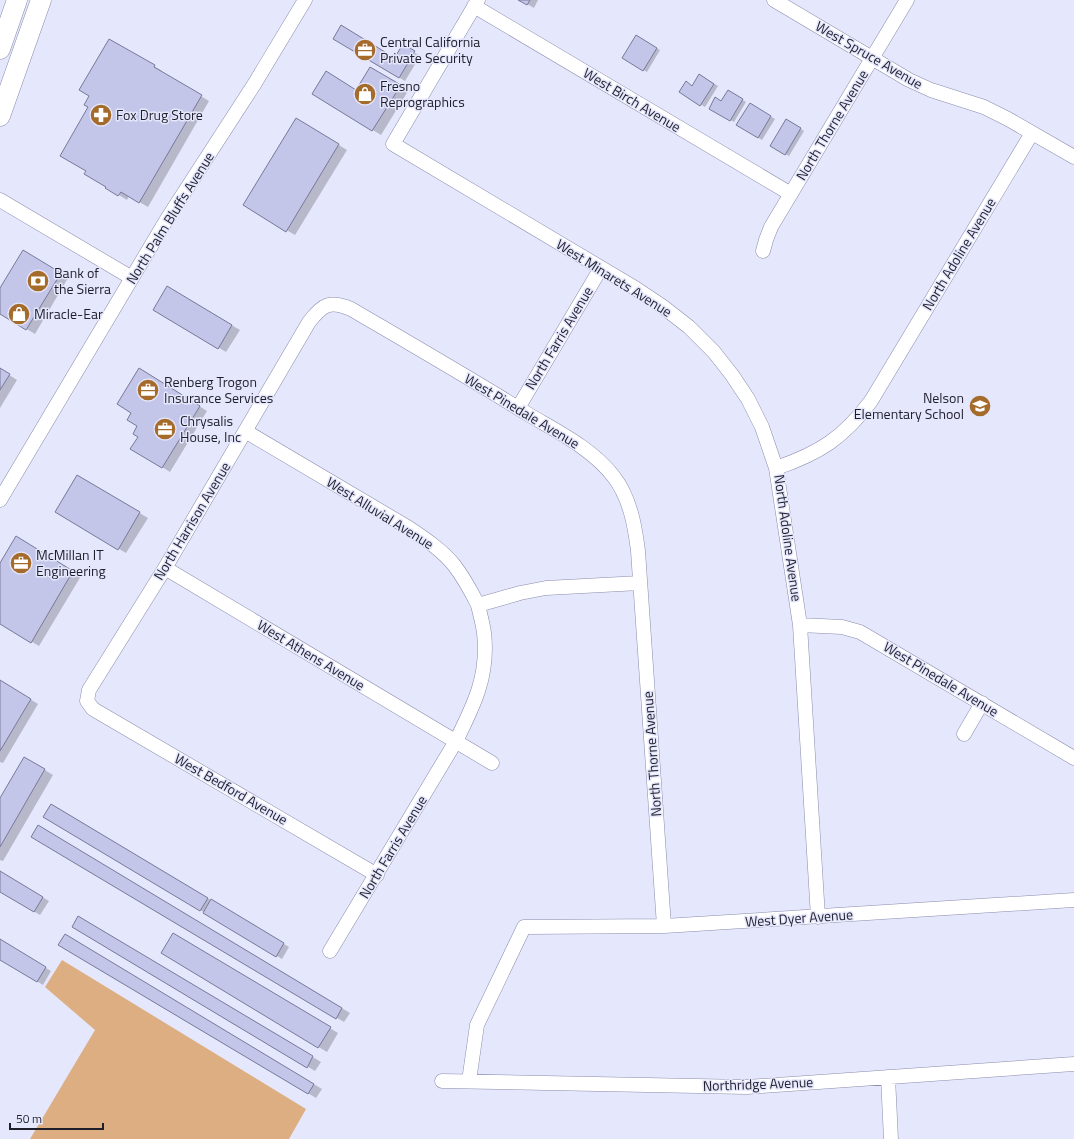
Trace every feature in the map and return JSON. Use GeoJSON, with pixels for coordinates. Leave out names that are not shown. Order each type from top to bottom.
{"type":"FeatureCollection","features":[{"type":"Feature","properties":{"kind":"main road"},"geometry":{"type":"LineString","coordinates":[[0,49],[17,0]]}},
{"type":"Feature","properties":{"kind":"main road"},"geometry":{"type":"LineString","coordinates":[[0,116],[40,2]]}},
{"type":"Feature","properties":{"kind":"street","name":"North Palm Bluffs Avenue"},"geometry":{"type":"LineString","coordinates":[[0,500],[167,219],[255,83],[305,0]]}},
{"type":"Feature","properties":{"kind":"street","name":"West Spruce Avenue"},"geometry":{"type":"LineString","coordinates":[[774,0],[909,80],[931,90],[984,107],[1074,157]]}},
{"type":"Feature","properties":{"kind":"street","name":"North Thorne Avenue"},"geometry":{"type":"LineString","coordinates":[[763,251],[768,233],[906,0]]}},
{"type":"Feature","properties":{"kind":"street","name":"West Minarets Avenue"},"geometry":{"type":"LineString","coordinates":[[476,3],[393,144],[635,288],[662,306],[689,327],[714,352],[748,399],[762,427],[776,468]]}},
{"type":"Feature","properties":{"kind":"street","name":"West Birch Avenue"},"geometry":{"type":"LineString","coordinates":[[476,3],[791,194]]}},
{"type":"Feature","properties":{"kind":"street","name":"North Adoline Avenue"},"geometry":{"type":"LineString","coordinates":[[818,917],[800,625],[776,468],[807,456],[833,442],[851,426],[867,407],[1032,133]]}},
{"type":"Feature","properties":{"kind":"street"},"geometry":{"type":"LineString","coordinates":[[0,200],[132,278]]}},
{"type":"Feature","properties":{"kind":"street","name":"North Farris Avenue"},"geometry":{"type":"LineString","coordinates":[[518,408],[601,268]]}},
{"type":"Feature","properties":{"kind":"street","name":"West Pinedale Avenue"},"geometry":{"type":"LineString","coordinates":[[328,305],[339,304],[351,309],[584,448],[600,461],[615,477],[626,498],[634,522],[640,583]]}},
{"type":"Feature","properties":{"kind":"street","name":"North Harrison Avenue"},"geometry":{"type":"LineString","coordinates":[[87,701],[90,690],[165,568],[309,322],[318,311],[328,305]]}},
{"type":"Feature","properties":{"kind":"street","name":"West Alluvial Avenue"},"geometry":{"type":"LineString","coordinates":[[245,431],[409,528],[432,544],[453,564],[467,584],[478,605]]}},
{"type":"Feature","properties":{"kind":"street","name":"West Athens Avenue"},"geometry":{"type":"LineString","coordinates":[[165,568],[456,742]]}},
{"type":"Feature","properties":{"kind":"street"},"geometry":{"type":"LineString","coordinates":[[478,605],[520,593],[546,588],[640,583]]}},
{"type":"Feature","properties":{"kind":"street","name":"North Thorne Avenue"},"geometry":{"type":"LineString","coordinates":[[640,583],[664,926]]}},
{"type":"Feature","properties":{"kind":"street","name":"North Farris Avenue"},"geometry":{"type":"LineString","coordinates":[[330,951],[456,742],[473,709],[481,684],[485,657],[484,632],[478,605]]}},
{"type":"Feature","properties":{"kind":"street","name":"West Pinedale Avenue"},"geometry":{"type":"LineString","coordinates":[[800,625],[842,628],[860,632],[1074,758]]}},
{"type":"Feature","properties":{"kind":"street","name":"West Bedford Avenue"},"geometry":{"type":"LineString","coordinates":[[87,701],[92,709],[377,875]]}},
{"type":"Feature","properties":{"kind":"street"},"geometry":{"type":"LineString","coordinates":[[964,734],[982,703]]}},
{"type":"Feature","properties":{"kind":"street"},"geometry":{"type":"LineString","coordinates":[[456,742],[492,763]]}},
{"type":"Feature","properties":{"kind":"street","name":"West Dyer Avenue"},"geometry":{"type":"LineString","coordinates":[[470,1081],[477,1025],[524,927],[664,926],[1074,900]]}},
{"type":"Feature","properties":{"kind":"street","name":"Northridge Avenue"},"geometry":{"type":"LineString","coordinates":[[442,1081],[747,1087],[1074,1064]]}},
{"type":"Feature","properties":{"kind":"street"},"geometry":{"type":"LineString","coordinates":[[888,1077],[891,1139]]}},
{"type":"Feature","properties":{"kind":"shaded area"},"geometry":{"type":"Polygon","coordinates":[[[62,960],[306,1109],[289,1139],[30,1139],[95,1030],[45,987],[62,960]]]}},
{"type":"Feature","properties":{"kind":"building"},"geometry":{"type":"Polygon","coordinates":[[[518,0],[530,0],[527,5],[518,0]]]}},
{"type":"Feature","properties":{"kind":"building"},"geometry":{"type":"Polygon","coordinates":[[[341,25],[385,52],[382,56],[392,62],[403,44],[415,51],[399,78],[333,39],[341,25]]]}},
{"type":"Feature","properties":{"kind":"building"},"geometry":{"type":"Polygon","coordinates":[[[636,35],[657,48],[643,71],[622,58],[636,35]]]}},
{"type":"Feature","properties":{"kind":"building"},"geometry":{"type":"Polygon","coordinates":[[[109,39],[155,65],[154,67],[202,95],[139,203],[121,192],[118,196],[84,174],[86,171],[60,156],[88,107],[84,105],[89,96],[79,90],[109,39]]]}},
{"type":"Feature","properties":{"kind":"building"},"geometry":{"type":"Polygon","coordinates":[[[370,67],[401,85],[372,131],[312,94],[326,71],[356,90],[370,67]]]}},
{"type":"Feature","properties":{"kind":"building"},"geometry":{"type":"Polygon","coordinates":[[[699,74],[714,84],[700,106],[679,92],[686,81],[692,86],[699,74]]]}},
{"type":"Feature","properties":{"kind":"building"},"geometry":{"type":"Polygon","coordinates":[[[728,90],[743,99],[730,121],[709,109],[715,97],[721,101],[728,90]]]}},
{"type":"Feature","properties":{"kind":"building"},"geometry":{"type":"Polygon","coordinates":[[[750,103],[771,116],[758,138],[736,125],[750,103]]]}},
{"type":"Feature","properties":{"kind":"building"},"geometry":{"type":"Polygon","coordinates":[[[296,118],[339,144],[286,232],[243,205],[296,118]]]}},
{"type":"Feature","properties":{"kind":"building"},"geometry":{"type":"Polygon","coordinates":[[[786,119],[801,128],[785,155],[770,146],[786,119]]]}},
{"type":"Feature","properties":{"kind":"building"},"geometry":{"type":"Polygon","coordinates":[[[23,250],[61,273],[26,330],[0,314],[0,288],[23,250]]]}},
{"type":"Feature","properties":{"kind":"building"},"geometry":{"type":"Polygon","coordinates":[[[167,286],[232,325],[218,349],[153,310],[167,286]]]}},
{"type":"Feature","properties":{"kind":"building"},"geometry":{"type":"Polygon","coordinates":[[[0,368],[10,374],[0,390],[0,368]]]}},
{"type":"Feature","properties":{"kind":"building"},"geometry":{"type":"Polygon","coordinates":[[[139,368],[200,406],[162,468],[130,449],[138,437],[133,434],[137,426],[127,420],[131,413],[117,404],[139,368]]]}},
{"type":"Feature","properties":{"kind":"building"},"geometry":{"type":"Polygon","coordinates":[[[77,475],[140,512],[118,550],[55,512],[77,475]]]}},
{"type":"Feature","properties":{"kind":"building"},"geometry":{"type":"Polygon","coordinates":[[[16,536],[73,571],[31,643],[0,624],[0,563],[16,536]]]}},
{"type":"Feature","properties":{"kind":"building"},"geometry":{"type":"Polygon","coordinates":[[[0,680],[31,699],[0,751],[0,680]]]}},
{"type":"Feature","properties":{"kind":"building"},"geometry":{"type":"Polygon","coordinates":[[[24,757],[45,769],[0,847],[0,798],[24,757]]]}},
{"type":"Feature","properties":{"kind":"building"},"geometry":{"type":"Polygon","coordinates":[[[51,804],[208,898],[200,911],[43,817],[51,804]]]}},
{"type":"Feature","properties":{"kind":"building"},"geometry":{"type":"Polygon","coordinates":[[[38,825],[342,1008],[336,1019],[31,837],[38,825]]]}},
{"type":"Feature","properties":{"kind":"building"},"geometry":{"type":"Polygon","coordinates":[[[0,871],[43,897],[34,912],[0,892],[0,871]]]}},
{"type":"Feature","properties":{"kind":"building"},"geometry":{"type":"Polygon","coordinates":[[[211,899],[284,943],[276,957],[203,913],[211,899]]]}},
{"type":"Feature","properties":{"kind":"building"},"geometry":{"type":"Polygon","coordinates":[[[78,916],[313,1056],[307,1068],[72,927],[78,916]]]}},
{"type":"Feature","properties":{"kind":"building"},"geometry":{"type":"Polygon","coordinates":[[[173,933],[331,1027],[318,1048],[161,953],[173,933]]]}},
{"type":"Feature","properties":{"kind":"building"},"geometry":{"type":"Polygon","coordinates":[[[65,934],[314,1084],[308,1094],[58,945],[65,934]]]}},
{"type":"Feature","properties":{"kind":"building"},"geometry":{"type":"Polygon","coordinates":[[[0,939],[46,967],[37,982],[0,960],[0,939]]]}},
{"type":"Feature","properties":{"kind":"place","name":"Central California Private Security"},"geometry":{"type":"Point","coordinates":[365,50]}},
{"type":"Feature","properties":{"kind":"place","name":"Fresno Reprographics"},"geometry":{"type":"Point","coordinates":[365,94]}},
{"type":"Feature","properties":{"kind":"place","name":"Fox Drug Store"},"geometry":{"type":"Point","coordinates":[101,115]}},
{"type":"Feature","properties":{"kind":"place","name":"Bank of the Sierra"},"geometry":{"type":"Point","coordinates":[38,281]}},
{"type":"Feature","properties":{"kind":"place","name":"Miracle-Ear"},"geometry":{"type":"Point","coordinates":[19,314]}},
{"type":"Feature","properties":{"kind":"place","name":"Renberg Trogon Insurance Services"},"geometry":{"type":"Point","coordinates":[148,390]}},
{"type":"Feature","properties":{"kind":"place","name":"Nelson Elementary School"},"geometry":{"type":"Point","coordinates":[980,406]}},
{"type":"Feature","properties":{"kind":"place","name":"Chrysalis House, Inc"},"geometry":{"type":"Point","coordinates":[165,429]}},
{"type":"Feature","properties":{"kind":"place","name":"McMillan IT Engineering"},"geometry":{"type":"Point","coordinates":[21,563]}}]}
